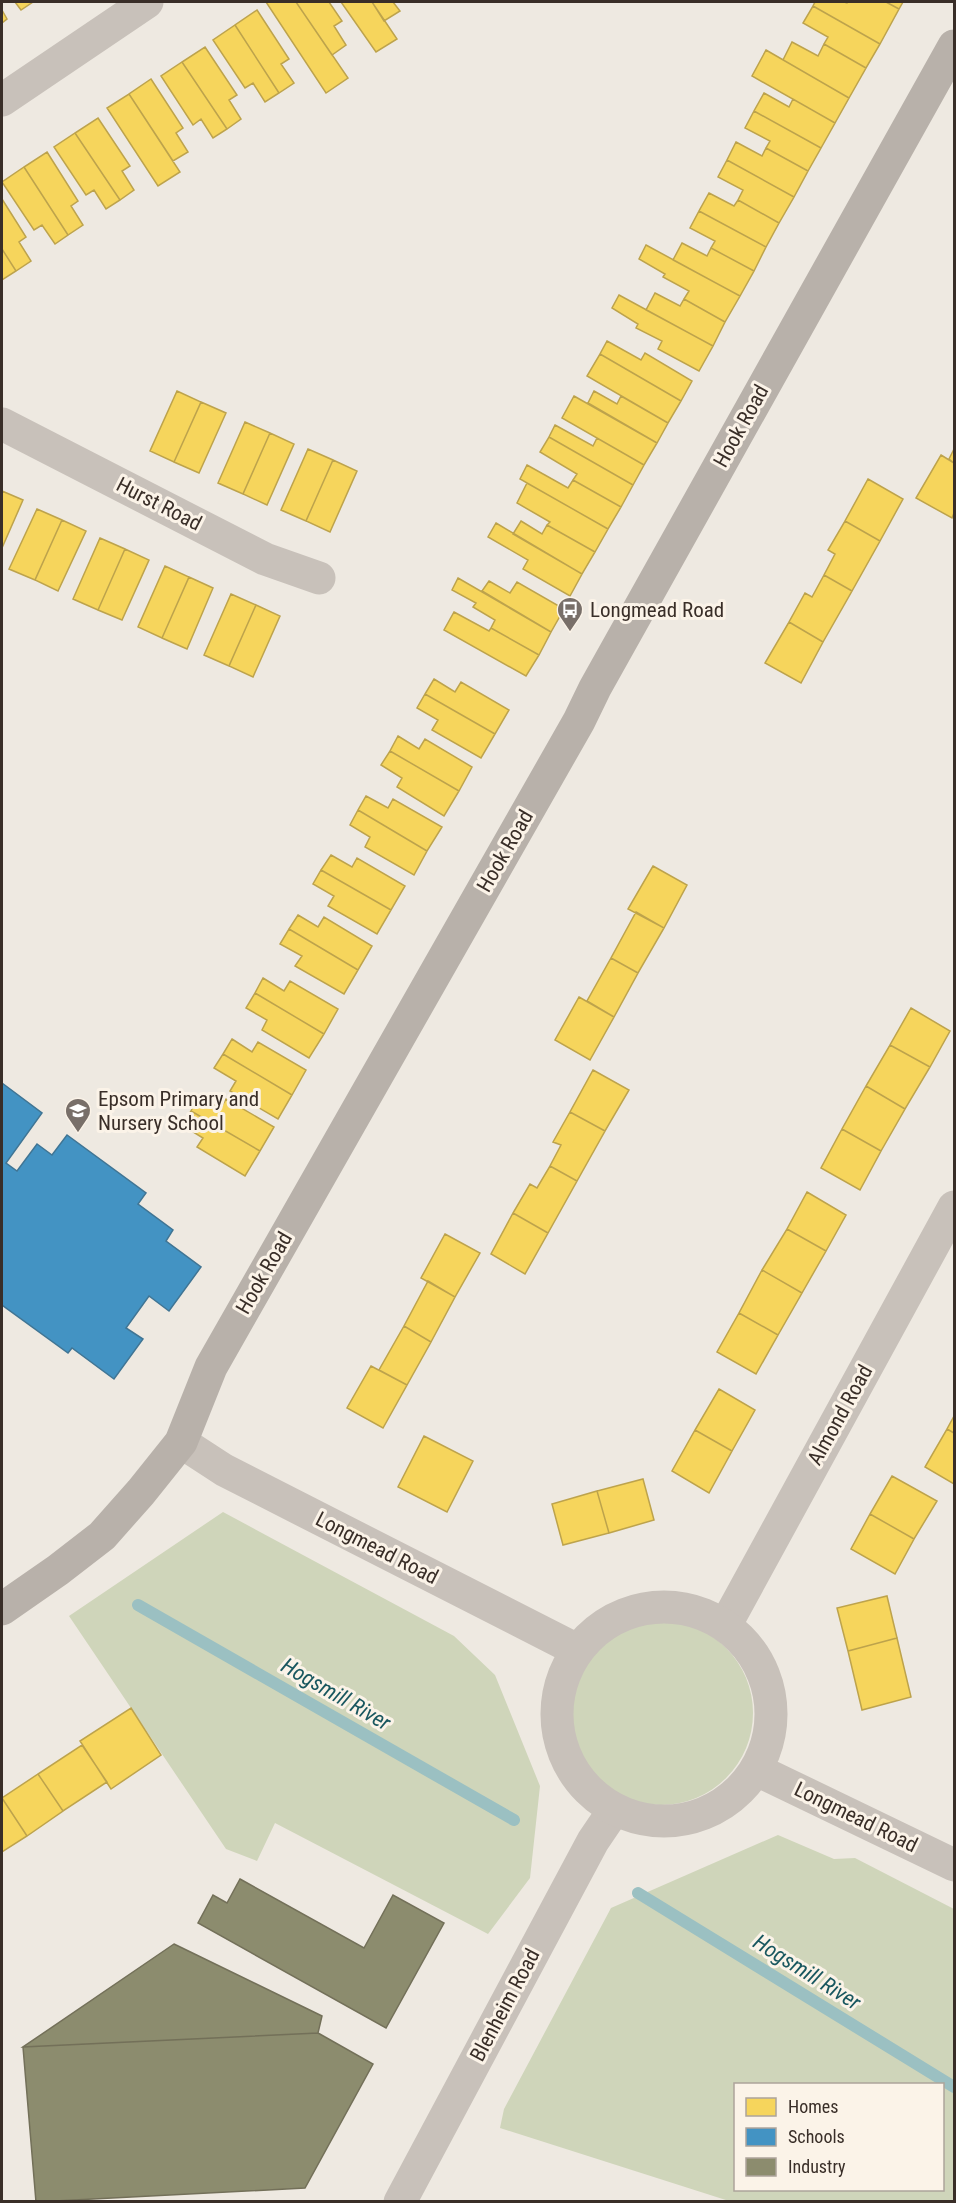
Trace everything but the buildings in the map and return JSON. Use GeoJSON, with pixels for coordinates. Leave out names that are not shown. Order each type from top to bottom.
{"type":"FeatureCollection","features":[{"type":"Feature","properties":{"kind":"main road","name":"Hook Road"},"geometry":{"type":"LineString","coordinates":[[2,1609],[102,1536],[181,1442],[211,1367],[579,721],[595,688],[954,46]]}},
{"type":"Feature","properties":{"kind":"street"},"geometry":{"type":"LineString","coordinates":[[2,100],[147,2]]}},
{"type":"Feature","properties":{"kind":"street","name":"Hurst Road"},"geometry":{"type":"LineString","coordinates":[[2,424],[265,559],[319,578]]}},
{"type":"Feature","properties":{"kind":"street","name":"Almond Road"},"geometry":{"type":"LineString","coordinates":[[726,1624],[954,1207]]}},
{"type":"Feature","properties":{"kind":"street","name":"Longmead Road"},"geometry":{"type":"LineString","coordinates":[[181,1442],[224,1470],[577,1650]]}},
{"type":"Feature","properties":{"kind":"street"},"geometry":{"type":"LineString","coordinates":[[650,1606],[688,1608],[726,1624],[752,1651],[772,1700],[770,1738],[758,1770],[733,1798],[703,1815],[666,1822],[614,1810],[584,1787],[564,1755],[557,1726],[559,1688],[577,1650],[603,1624],[650,1606]]}},
{"type":"Feature","properties":{"kind":"street","name":"Longmead Road"},"geometry":{"type":"LineString","coordinates":[[758,1770],[954,1865]]}},
{"type":"Feature","properties":{"kind":"street","name":"Blenheim Road"},"geometry":{"type":"LineString","coordinates":[[400,2202],[592,1841],[614,1810]]}},
{"type":"Feature","properties":{"kind":"green space"},"geometry":{"type":"Polygon","coordinates":[[[223,1512],[454,1636],[495,1675],[540,1786],[530,1878],[488,1934],[275,1823],[257,1861],[226,1849],[69,1616],[223,1512]]]}},
{"type":"Feature","properties":{"kind":"green space"},"geometry":{"type":"Polygon","coordinates":[[[661,1621],[696,1628],[726,1648],[746,1678],[753,1713],[746,1748],[726,1778],[696,1798],[661,1805],[626,1798],[596,1778],[576,1748],[569,1713],[576,1678],[596,1648],[626,1628],[661,1621]]]}},
{"type":"Feature","properties":{"kind":"green space"},"geometry":{"type":"Polygon","coordinates":[[[778,1835],[834,1859],[855,1858],[954,1909],[954,2201],[729,2201],[500,2128],[504,2109],[611,1908],[778,1835]]]}},
{"type":"Feature","properties":{"kind":"waterway","name":"Hogsmill River"},"geometry":{"type":"LineString","coordinates":[[138,1605],[514,1820]]}},
{"type":"Feature","properties":{"kind":"waterway","name":"Hogsmill River"},"geometry":{"type":"LineString","coordinates":[[638,1893],[954,2087]]}},
{"type":"Feature","properties":{"kind":"place","name":"Longmead Road"},"geometry":{"type":"Point","coordinates":[570,633]}},
{"type":"Feature","properties":{"kind":"place","name":"Epsom Primary and Nursery School"},"geometry":{"type":"Point","coordinates":[78,1134]}}]}
